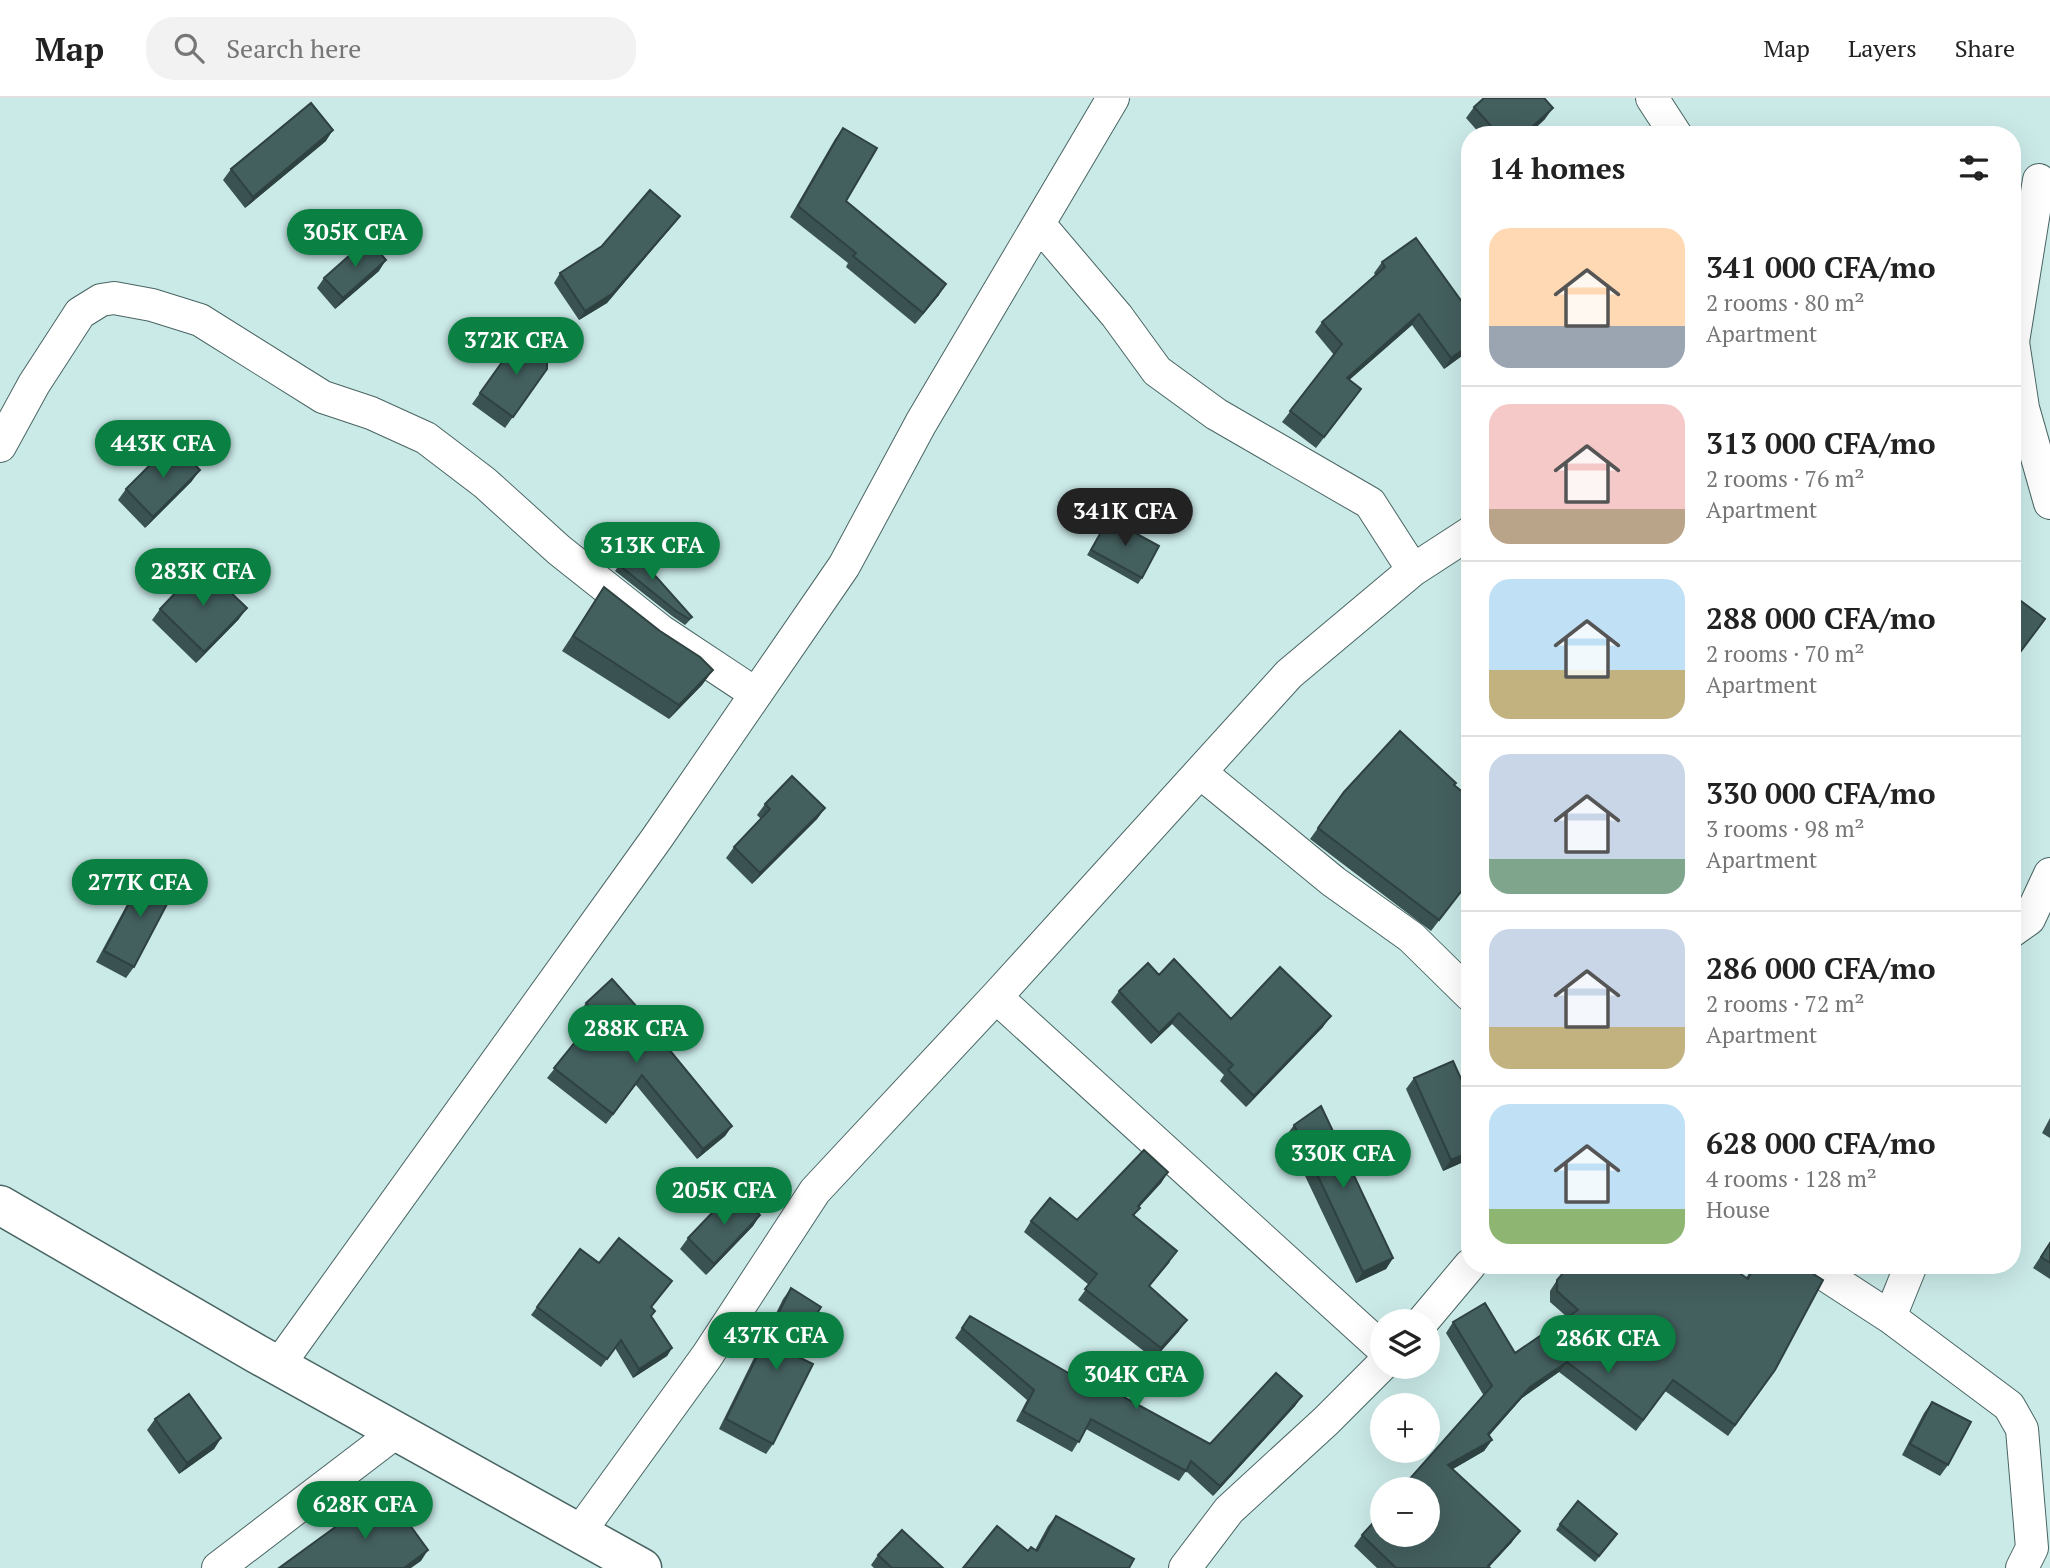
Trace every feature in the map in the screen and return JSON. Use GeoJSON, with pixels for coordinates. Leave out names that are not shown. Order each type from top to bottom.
{"type":"FeatureCollection","features":[{"type":"Feature","properties":{"kind":"street"},"geometry":{"type":"LineString","coordinates":[[278,1366],[649,849],[844,566],[920,423],[1113,98]]}},
{"type":"Feature","properties":{"kind":"street"},"geometry":{"type":"LineString","coordinates":[[1652,98],[1670,126]]}},
{"type":"Feature","properties":{"kind":"street"},"geometry":{"type":"LineString","coordinates":[[2021,280],[2034,179]]}},
{"type":"Feature","properties":{"kind":"street"},"geometry":{"type":"LineString","coordinates":[[1039,224],[1117,316],[1157,371],[1216,414],[1370,503],[1413,570]]}},
{"type":"Feature","properties":{"kind":"street"},"geometry":{"type":"LineString","coordinates":[[0,446],[34,384],[80,313],[101,300],[114,298],[152,305],[200,320],[323,397],[371,413],[426,438],[485,483],[559,550],[661,631],[756,694]]}},
{"type":"Feature","properties":{"kind":"street"},"geometry":{"type":"LineString","coordinates":[[2021,395],[2050,503]]}},
{"type":"Feature","properties":{"kind":"street"},"geometry":{"type":"LineString","coordinates":[[579,1533],[707,1356],[814,1191],[996,997],[1289,674],[1413,570],[1461,543]]}},
{"type":"Feature","properties":{"kind":"street"},"geometry":{"type":"LineString","coordinates":[[1201,773],[1334,882],[1411,937],[1461,986]]}},
{"type":"Feature","properties":{"kind":"street"},"geometry":{"type":"LineString","coordinates":[[2026,923],[2050,874]]}},
{"type":"Feature","properties":{"kind":"street"},"geometry":{"type":"LineString","coordinates":[[996,997],[1370,1337]]}},
{"type":"Feature","properties":{"kind":"street"},"geometry":{"type":"LineString","coordinates":[[0,1205],[278,1366],[642,1568]]}},
{"type":"Feature","properties":{"kind":"street"},"geometry":{"type":"LineString","coordinates":[[1433,1309],[1462,1274]]}},
{"type":"Feature","properties":{"kind":"street"},"geometry":{"type":"LineString","coordinates":[[1824,1274],[1890,1317],[2010,1406],[2022,1429],[2034,1561]]}},
{"type":"Feature","properties":{"kind":"street"},"geometry":{"type":"LineString","coordinates":[[1890,1317],[1907,1274]]}},
{"type":"Feature","properties":{"kind":"street"},"geometry":{"type":"LineString","coordinates":[[1185,1568],[1229,1510],[1370,1377]]}},
{"type":"Feature","properties":{"kind":"street"},"geometry":{"type":"LineString","coordinates":[[218,1568],[396,1432]]}},
{"type":"Feature","properties":{"kind":"street"},"geometry":{"type":"LineString","coordinates":[[2034,1561],[2050,1516]]}},
{"type":"Feature","properties":{"kind":"building"},"geometry":{"type":"Polygon","coordinates":[[[1484,98],[1544,98],[1553,108],[1533,126],[1491,126],[1474,107],[1484,98]]]}},
{"type":"Feature","properties":{"kind":"building"},"geometry":{"type":"Polygon","coordinates":[[[311,103],[333,130],[253,197],[231,169],[311,103]]]}},
{"type":"Feature","properties":{"kind":"building"},"geometry":{"type":"Polygon","coordinates":[[[843,128],[877,148],[846,201],[946,284],[923,313],[853,256],[856,253],[798,206],[843,128]]]}},
{"type":"Feature","properties":{"kind":"building"},"geometry":{"type":"Polygon","coordinates":[[[650,190],[680,216],[613,293],[585,311],[560,273],[602,246],[650,190]]]}},
{"type":"Feature","properties":{"kind":"building"},"geometry":{"type":"Polygon","coordinates":[[[1416,238],[1461,300],[1461,351],[1451,358],[1419,314],[1347,378],[1361,389],[1324,437],[1290,411],[1342,344],[1322,322],[1385,267],[1382,262],[1416,238]]]}},
{"type":"Feature","properties":{"kind":"building"},"geometry":{"type":"Polygon","coordinates":[[[368,239],[386,260],[343,298],[324,278],[368,239]]]}},
{"type":"Feature","properties":{"kind":"building"},"geometry":{"type":"Polygon","coordinates":[[[520,337],[547,357],[547,369],[513,417],[480,393],[520,337]]]}},
{"type":"Feature","properties":{"kind":"building"},"geometry":{"type":"Polygon","coordinates":[[[173,442],[200,470],[153,517],[126,489],[173,442]]]}},
{"type":"Feature","properties":{"kind":"building"},"geometry":{"type":"Polygon","coordinates":[[[1106,523],[1117,523],[1159,546],[1142,578],[1091,550],[1106,523]]]}},
{"type":"Feature","properties":{"kind":"building"},"geometry":{"type":"Polygon","coordinates":[[[634,552],[692,617],[689,619],[676,611],[619,565],[634,552]]]}},
{"type":"Feature","properties":{"kind":"building"},"geometry":{"type":"Polygon","coordinates":[[[202,565],[247,608],[204,652],[160,609],[202,565]]]}},
{"type":"Feature","properties":{"kind":"building"},"geometry":{"type":"Polygon","coordinates":[[[604,587],[660,631],[700,657],[713,670],[679,705],[573,636],[604,587]]]}},
{"type":"Feature","properties":{"kind":"building"},"geometry":{"type":"Polygon","coordinates":[[[2021,601],[2045,619],[2021,651],[2021,601]]]}},
{"type":"Feature","properties":{"kind":"building"},"geometry":{"type":"Polygon","coordinates":[[[1400,731],[1456,783],[1454,785],[1461,791],[1461,892],[1439,920],[1318,828],[1344,792],[1400,731]]]}},
{"type":"Feature","properties":{"kind":"building"},"geometry":{"type":"Polygon","coordinates":[[[792,776],[825,808],[760,873],[734,847],[770,809],[765,804],[792,776]]]}},
{"type":"Feature","properties":{"kind":"building"},"geometry":{"type":"Polygon","coordinates":[[[146,871],[176,887],[134,967],[104,951],[146,871]]]}},
{"type":"Feature","properties":{"kind":"building"},"geometry":{"type":"Polygon","coordinates":[[[1174,959],[1231,1019],[1280,967],[1331,1016],[1254,1096],[1228,1070],[1233,1065],[1179,1013],[1159,1033],[1119,991],[1148,963],[1159,975],[1174,959]]]}},
{"type":"Feature","properties":{"kind":"building"},"geometry":{"type":"Polygon","coordinates":[[[612,979],[670,1044],[667,1047],[732,1126],[703,1149],[642,1075],[613,1114],[554,1068],[597,1015],[586,1003],[612,979]]]}},
{"type":"Feature","properties":{"kind":"building"},"geometry":{"type":"Polygon","coordinates":[[[1453,1061],[1461,1079],[1461,1156],[1451,1160],[1414,1078],[1453,1061]]]}},
{"type":"Feature","properties":{"kind":"building"},"geometry":{"type":"Polygon","coordinates":[[[1321,1106],[1393,1258],[1363,1272],[1294,1125],[1321,1106]]]}},
{"type":"Feature","properties":{"kind":"building"},"geometry":{"type":"Polygon","coordinates":[[[1144,1150],[1168,1172],[1133,1215],[1177,1251],[1149,1286],[1187,1320],[1161,1348],[1085,1289],[1097,1274],[1031,1221],[1050,1198],[1077,1220],[1144,1150]]]}},
{"type":"Feature","properties":{"kind":"building"},"geometry":{"type":"Polygon","coordinates":[[[734,1190],[760,1215],[714,1264],[688,1238],[734,1190]]]}},
{"type":"Feature","properties":{"kind":"building"},"geometry":{"type":"Polygon","coordinates":[[[619,1238],[672,1281],[651,1307],[655,1311],[651,1316],[672,1348],[639,1369],[621,1340],[607,1359],[537,1307],[580,1249],[599,1263],[619,1238]]]}},
{"type":"Feature","properties":{"kind":"building"},"geometry":{"type":"Polygon","coordinates":[[[2050,1243],[2050,1263],[2041,1257],[2050,1243]]]}},
{"type":"Feature","properties":{"kind":"building"},"geometry":{"type":"Polygon","coordinates":[[[1562,1274],[1741,1274],[1748,1279],[1750,1274],[1813,1274],[1823,1280],[1775,1370],[1735,1425],[1673,1380],[1643,1420],[1567,1362],[1530,1387],[1488,1434],[1492,1440],[1448,1465],[1520,1531],[1488,1566],[1490,1568],[1396,1568],[1374,1547],[1440,1547],[1440,1477],[1411,1477],[1424,1463],[1440,1463],[1440,1445],[1492,1386],[1453,1322],[1485,1303],[1515,1353],[1578,1310],[1557,1291],[1557,1280],[1562,1274]]]}},
{"type":"Feature","properties":{"kind":"building"},"geometry":{"type":"Polygon","coordinates":[[[791,1288],[821,1307],[792,1354],[813,1364],[773,1444],[726,1419],[791,1288]]]}},
{"type":"Feature","properties":{"kind":"building"},"geometry":{"type":"Polygon","coordinates":[[[970,1316],[1096,1389],[1100,1384],[1210,1444],[1276,1373],[1302,1396],[1220,1486],[1191,1461],[1186,1471],[1091,1419],[1079,1442],[1023,1411],[1034,1390],[962,1328],[970,1316]]]}},
{"type":"Feature","properties":{"kind":"building"},"geometry":{"type":"Polygon","coordinates":[[[189,1394],[221,1438],[187,1463],[155,1419],[189,1394]]]}},
{"type":"Feature","properties":{"kind":"building"},"geometry":{"type":"Polygon","coordinates":[[[1932,1402],[1971,1422],[1948,1465],[1910,1444],[1932,1402]]]}},
{"type":"Feature","properties":{"kind":"building"},"geometry":{"type":"Polygon","coordinates":[[[385,1491],[428,1550],[404,1568],[279,1568],[385,1491]]]}},
{"type":"Feature","properties":{"kind":"building"},"geometry":{"type":"Polygon","coordinates":[[[1578,1501],[1617,1534],[1599,1556],[1560,1524],[1578,1501]]]}},
{"type":"Feature","properties":{"kind":"building"},"geometry":{"type":"Polygon","coordinates":[[[1056,1516],[1134,1559],[1129,1568],[963,1568],[997,1526],[1028,1551],[1031,1547],[1037,1551],[1056,1516]]]}},
{"type":"Feature","properties":{"kind":"building"},"geometry":{"type":"Polygon","coordinates":[[[1370,1526],[1370,1543],[1362,1535],[1370,1526]]]}},
{"type":"Feature","properties":{"kind":"building"},"geometry":{"type":"Polygon","coordinates":[[[902,1530],[943,1568],[892,1568],[878,1555],[902,1530]]]}}]}
